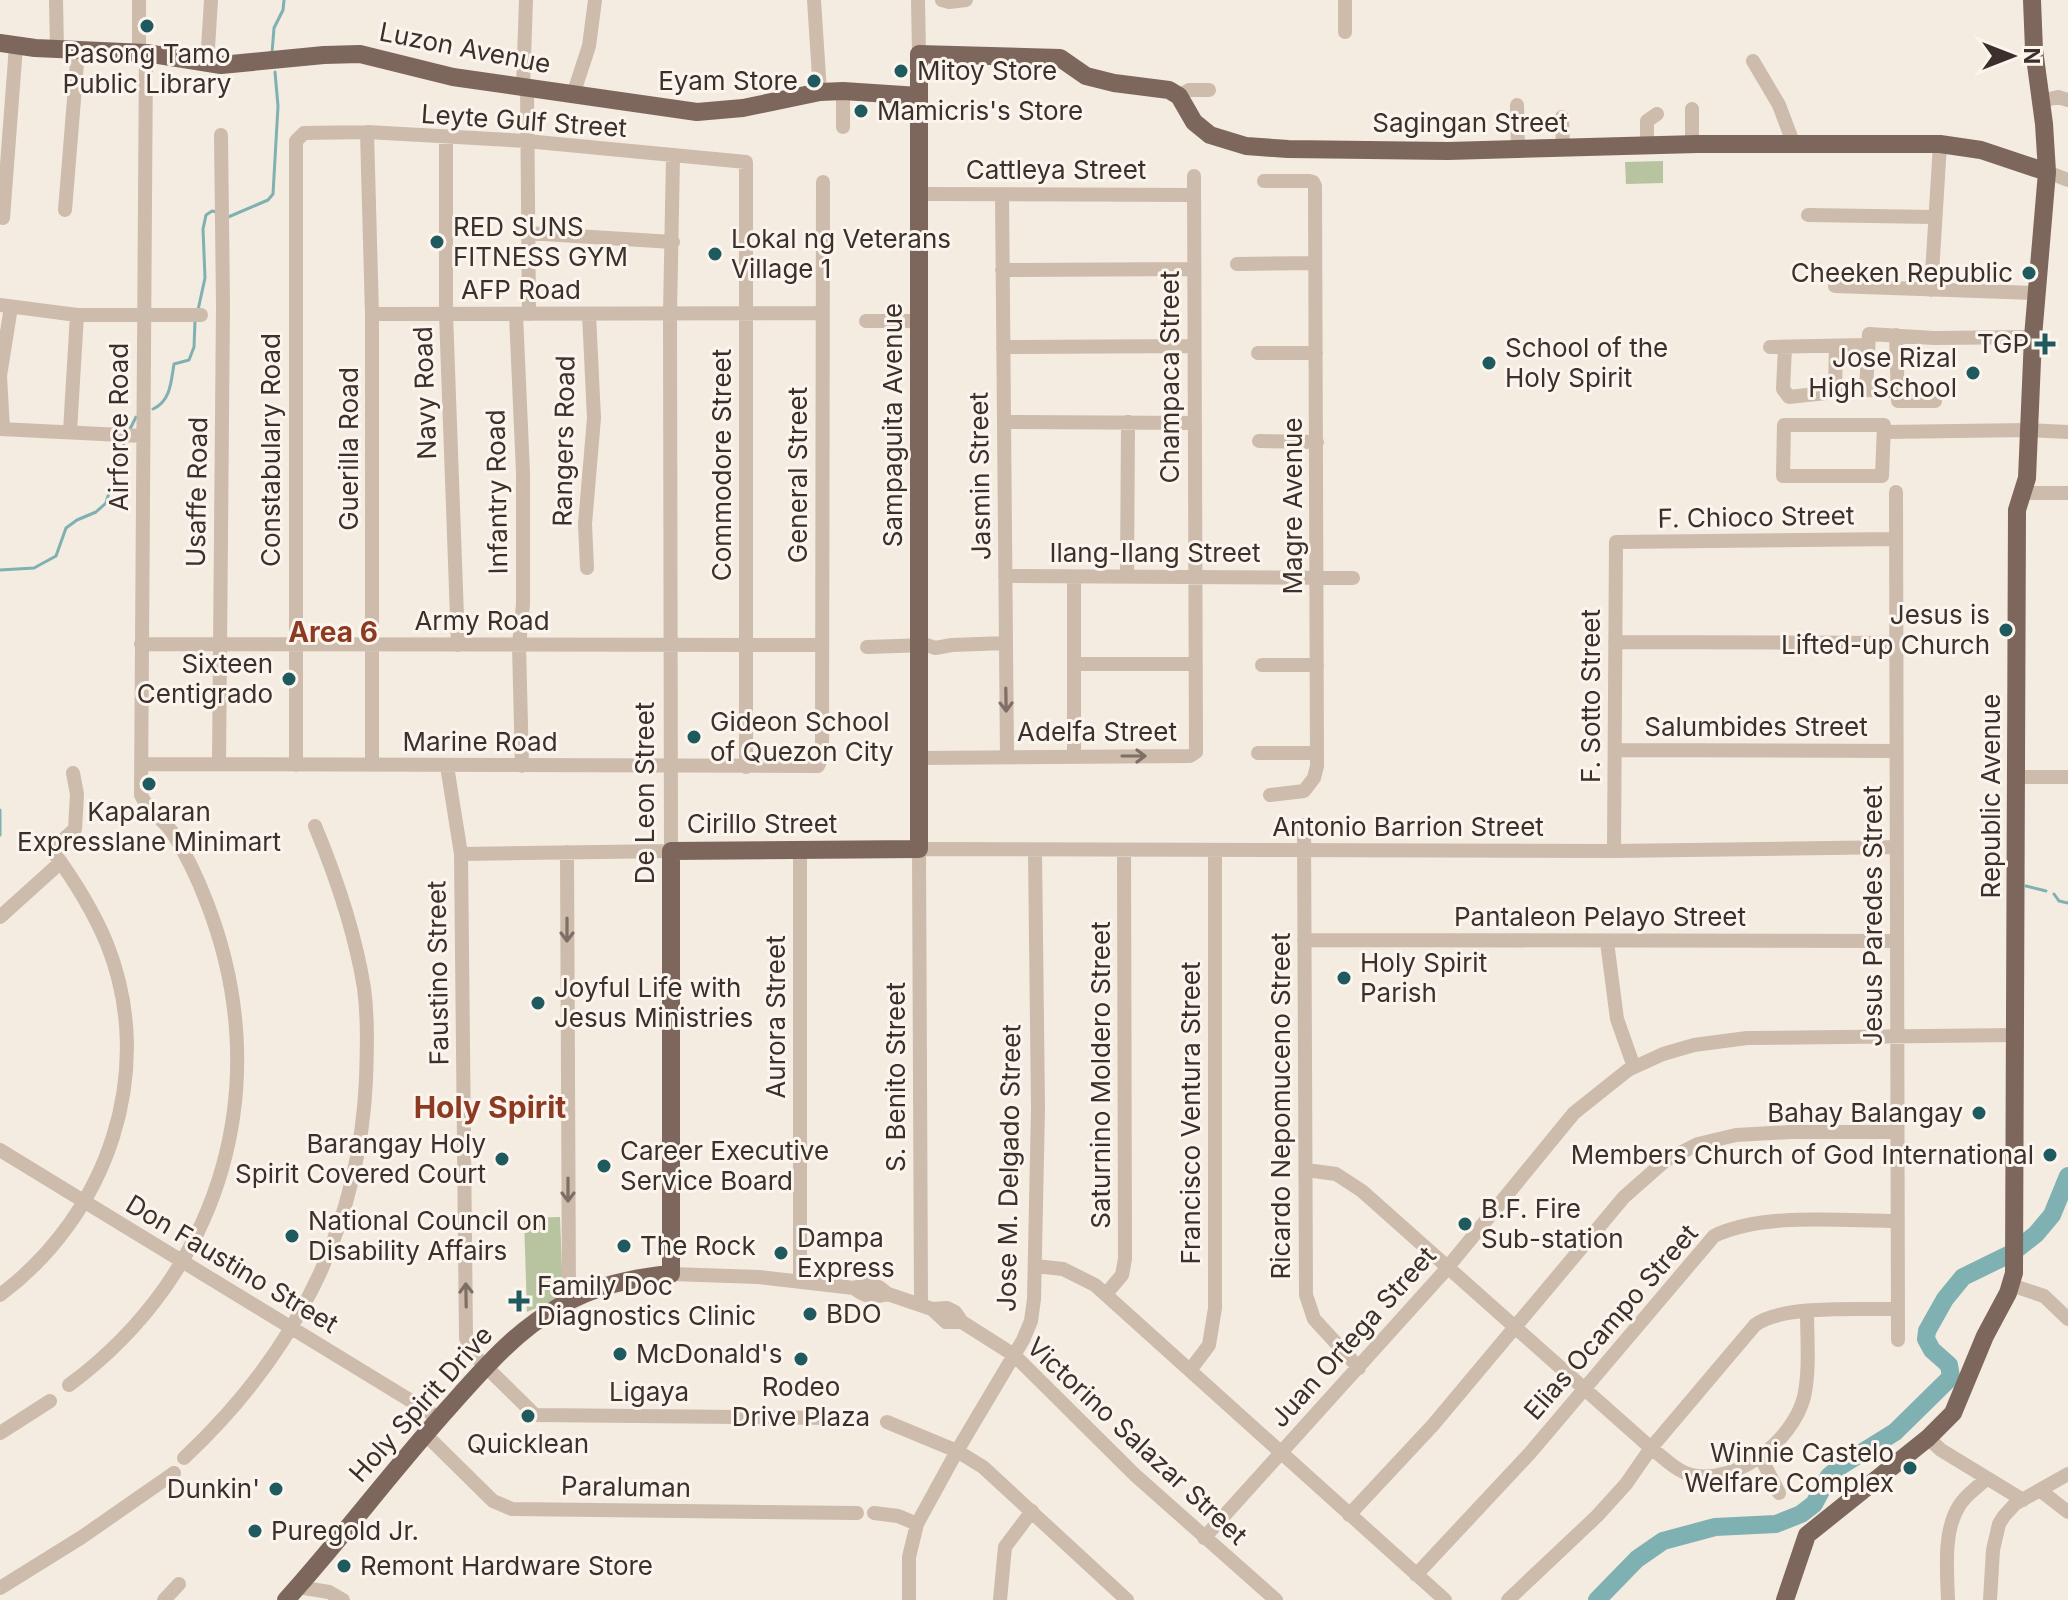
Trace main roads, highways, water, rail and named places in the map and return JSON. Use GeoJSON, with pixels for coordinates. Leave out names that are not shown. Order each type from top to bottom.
{"type":"FeatureCollection","features":[{"type":"Feature","properties":{"kind":"main road","name":"Republic Avenue"},"geometry":{"type":"LineString","coordinates":[[1785,1600],[1807,1535],[1928,1438],[1953,1413],[1985,1336],[2011,1285],[2015,1260],[2017,510],[2027,478],[2033,337],[2047,172],[2032,0]]}},
{"type":"Feature","properties":{"kind":"main road","name":"Luzon Avenue"},"geometry":{"type":"LineString","coordinates":[[8,45],[142,53],[207,64],[234,65],[360,54],[453,77],[697,112],[743,108],[820,92],[919,96]]}},
{"type":"Feature","properties":{"kind":"main road","name":"Sampaguita Avenue"},"geometry":{"type":"LineString","coordinates":[[919,849],[923,646],[919,54],[1060,58],[1086,76],[1114,83],[1157,87],[1179,96]]}},
{"type":"Feature","properties":{"kind":"main road","name":"Sagingan Street"},"geometry":{"type":"LineString","coordinates":[[1179,96],[1194,122],[1210,135],[1246,146],[1518,150],[1692,144],[1940,144],[1981,150],[2047,172]]}},
{"type":"Feature","properties":{"kind":"main road","name":"Cirillo Street"},"geometry":{"type":"LineString","coordinates":[[671,851],[919,849]]}},
{"type":"Feature","properties":{"kind":"main road","name":"De Leon Street"},"geometry":{"type":"LineString","coordinates":[[671,851],[671,1274]]}},
{"type":"Feature","properties":{"kind":"main road","name":"Holy Spirit Drive"},"geometry":{"type":"LineString","coordinates":[[292,1594],[439,1418],[485,1367],[530,1326],[569,1301],[620,1282],[671,1274]]}},
{"type":"Feature","properties":{"kind":"waterway"},"geometry":{"type":"LineString","coordinates":[[272,53],[274,28],[283,10],[284,0]]}},
{"type":"Feature","properties":{"kind":"waterway"},"geometry":{"type":"LineString","coordinates":[[226,218],[268,200],[273,194],[278,106],[275,72]]}},
{"type":"Feature","properties":{"kind":"waterway"},"geometry":{"type":"LineString","coordinates":[[198,310],[205,278],[203,229],[206,215],[216,212]]}},
{"type":"Feature","properties":{"kind":"waterway"},"geometry":{"type":"LineString","coordinates":[[153,409],[167,396],[174,364],[189,360],[194,347],[195,321]]}},
{"type":"Feature","properties":{"kind":"waterway"},"geometry":{"type":"LineString","coordinates":[[130,429],[136,417]]}},
{"type":"Feature","properties":{"kind":"waterway"},"geometry":{"type":"LineString","coordinates":[[0,570],[34,568],[56,556],[66,528],[106,503],[125,439]]}},
{"type":"Feature","properties":{"kind":"waterway"},"geometry":{"type":"LineString","coordinates":[[0,810],[0,835]]}},
{"type":"Feature","properties":{"kind":"waterway"},"geometry":{"type":"LineString","coordinates":[[2026,886],[2046,891]]}},
{"type":"Feature","properties":{"kind":"waterway"},"geometry":{"type":"LineString","coordinates":[[2054,894],[2059,901],[2068,903]]}},
{"type":"Feature","properties":{"kind":"waterway"},"geometry":{"type":"LineString","coordinates":[[1597,1600],[1637,1559],[1663,1541],[1715,1527],[1776,1524],[1801,1514],[1814,1504],[1829,1476],[1895,1432],[1951,1377],[1949,1365],[1932,1350],[1926,1339],[1927,1331],[1945,1299],[1963,1277],[2012,1253],[2036,1234],[2052,1215],[2068,1176]]}},
{"type":"Feature","properties":{"kind":"place","name":"Pasong Tamo Public Library"},"geometry":{"type":"Point","coordinates":[147,26]}},
{"type":"Feature","properties":{"kind":"place","name":"Mitoy Store"},"geometry":{"type":"Point","coordinates":[901,71]}},
{"type":"Feature","properties":{"kind":"place","name":"Eyam Store"},"geometry":{"type":"Point","coordinates":[814,81]}},
{"type":"Feature","properties":{"kind":"place","name":"Mamicris's Store"},"geometry":{"type":"Point","coordinates":[861,111]}},
{"type":"Feature","properties":{"kind":"place","name":"RED SUNS FITNESS GYM"},"geometry":{"type":"Point","coordinates":[437,242]}},
{"type":"Feature","properties":{"kind":"place","name":"Lokal ng Veterans Village 1"},"geometry":{"type":"Point","coordinates":[715,254]}},
{"type":"Feature","properties":{"kind":"place","name":"Cheeken Republic"},"geometry":{"type":"Point","coordinates":[2029,273]}},
{"type":"Feature","properties":{"kind":"place","name":"TGP"},"geometry":{"type":"Point","coordinates":[2045,344]}},
{"type":"Feature","properties":{"kind":"place","name":"School of the Holy Spirit"},"geometry":{"type":"Point","coordinates":[1489,363]}},
{"type":"Feature","properties":{"kind":"place","name":"Jose Rizal High School"},"geometry":{"type":"Point","coordinates":[1973,373]}},
{"type":"Feature","properties":{"kind":"place","name":"Jesus is Lifted-up Church"},"geometry":{"type":"Point","coordinates":[2006,630]}},
{"type":"Feature","properties":{"kind":"place","name":"Sixteen Centigrado"},"geometry":{"type":"Point","coordinates":[289,679]}},
{"type":"Feature","properties":{"kind":"place","name":"Gideon School of Quezon City"},"geometry":{"type":"Point","coordinates":[694,737]}},
{"type":"Feature","properties":{"kind":"place","name":"Kapalaran Expresslane Minimart"},"geometry":{"type":"Point","coordinates":[149,784]}},
{"type":"Feature","properties":{"kind":"place","name":"Holy Spirit Parish"},"geometry":{"type":"Point","coordinates":[1344,978]}},
{"type":"Feature","properties":{"kind":"place","name":"Joyful Life with Jesus Ministries"},"geometry":{"type":"Point","coordinates":[538,1003]}},
{"type":"Feature","properties":{"kind":"place","name":"Bahay Balangay"},"geometry":{"type":"Point","coordinates":[1979,1113]}},
{"type":"Feature","properties":{"kind":"place","name":"Members Church of God International"},"geometry":{"type":"Point","coordinates":[2050,1155]}},
{"type":"Feature","properties":{"kind":"place","name":"Barangay Holy Spirit Covered Court"},"geometry":{"type":"Point","coordinates":[502,1159]}},
{"type":"Feature","properties":{"kind":"place","name":"Career Executive Service Board"},"geometry":{"type":"Point","coordinates":[604,1166]}},
{"type":"Feature","properties":{"kind":"place","name":"B.F. Fire Sub-station"},"geometry":{"type":"Point","coordinates":[1465,1224]}},
{"type":"Feature","properties":{"kind":"place","name":"National Council on Disability Affairs"},"geometry":{"type":"Point","coordinates":[292,1236]}},
{"type":"Feature","properties":{"kind":"place","name":"The Rock"},"geometry":{"type":"Point","coordinates":[624,1246]}},
{"type":"Feature","properties":{"kind":"place","name":"Dampa Express"},"geometry":{"type":"Point","coordinates":[781,1253]}},
{"type":"Feature","properties":{"kind":"place","name":"Family Doc Diagnostics Clinic"},"geometry":{"type":"Point","coordinates":[519,1301]}},
{"type":"Feature","properties":{"kind":"place","name":"BDO"},"geometry":{"type":"Point","coordinates":[810,1314]}},
{"type":"Feature","properties":{"kind":"place","name":"McDonald's"},"geometry":{"type":"Point","coordinates":[620,1354]}},
{"type":"Feature","properties":{"kind":"place","name":"Rodeo Drive Plaza"},"geometry":{"type":"Point","coordinates":[801,1359]}},
{"type":"Feature","properties":{"kind":"place","name":"Quicklean"},"geometry":{"type":"Point","coordinates":[528,1416]}},
{"type":"Feature","properties":{"kind":"place","name":"Winnie Castelo Welfare Complex"},"geometry":{"type":"Point","coordinates":[1910,1468]}},
{"type":"Feature","properties":{"kind":"place","name":"Dunkin'"},"geometry":{"type":"Point","coordinates":[276,1489]}},
{"type":"Feature","properties":{"kind":"place","name":"Puregold Jr."},"geometry":{"type":"Point","coordinates":[255,1531]}},
{"type":"Feature","properties":{"kind":"place","name":"Remont Hardware Store"},"geometry":{"type":"Point","coordinates":[344,1566]}},
{"type":"Feature","properties":{"kind":"district","name":"Area 6"},"geometry":{"type":"Point","coordinates":[333,632]}},
{"type":"Feature","properties":{"kind":"district","name":"Holy Spirit"},"geometry":{"type":"Point","coordinates":[490,1108]}}]}
